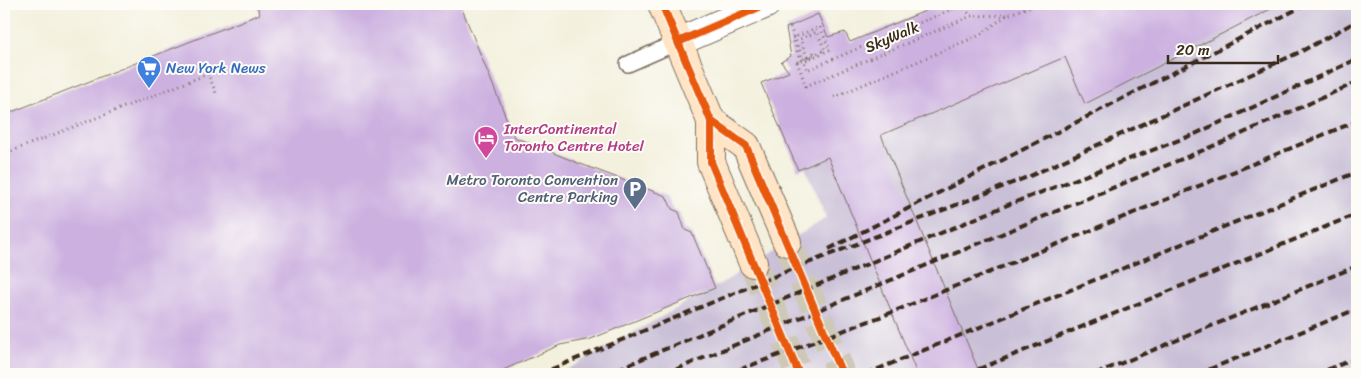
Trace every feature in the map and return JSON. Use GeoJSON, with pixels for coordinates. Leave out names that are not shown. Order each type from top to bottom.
{"type":"FeatureCollection","features":[{"type":"Feature","properties":{"kind":"street"},"geometry":{"type":"LineString","coordinates":[[662,4],[711,121],[712,162],[753,263]]}},
{"type":"Feature","properties":{"kind":"street"},"geometry":{"type":"LineString","coordinates":[[678,42],[766,4]]}},
{"type":"Feature","properties":{"kind":"street"},"geometry":{"type":"LineString","coordinates":[[711,121],[746,146],[787,242]]}},
{"type":"Feature","properties":{"kind":"lane"},"geometry":{"type":"LineString","coordinates":[[628,64],[678,42]]}},
{"type":"Feature","properties":{"kind":"path"},"geometry":{"type":"LineString","coordinates":[[834,97],[980,35],[1008,15],[1036,4]]}},
{"type":"Feature","properties":{"kind":"path"},"geometry":{"type":"LineString","coordinates":[[971,16],[1008,15]]}},
{"type":"Feature","properties":{"kind":"path"},"geometry":{"type":"LineString","coordinates":[[790,26],[803,59],[825,50],[817,32],[800,39],[802,61]]}},
{"type":"Feature","properties":{"kind":"path"},"geometry":{"type":"LineString","coordinates":[[820,27],[830,50],[815,54],[802,61],[792,38],[820,27]]}},
{"type":"Feature","properties":{"kind":"path"},"geometry":{"type":"LineString","coordinates":[[802,61],[815,54]]}},
{"type":"Feature","properties":{"kind":"path"},"geometry":{"type":"LineString","coordinates":[[7,153],[208,74],[216,93]]}},
{"type":"Feature","properties":{"kind":"shaded area"},"geometry":{"type":"Polygon","coordinates":[[[1189,4],[1357,4],[1357,374],[559,374],[727,280],[826,218],[805,167],[1189,4]]]}},
{"type":"Feature","properties":{"kind":"building"},"geometry":{"type":"Polygon","coordinates":[[[256,4],[460,4],[514,137],[666,196],[672,209],[679,212],[685,230],[692,233],[715,288],[591,339],[560,345],[494,374],[4,374],[4,115],[260,14],[256,4]]]}},
{"type":"Feature","properties":{"kind":"building"},"geometry":{"type":"Polygon","coordinates":[[[942,4],[1280,4],[1085,104],[1065,57],[881,135],[980,374],[917,374],[828,157],[798,170],[761,83],[789,72],[781,62],[791,56],[786,28],[818,14],[828,37],[845,32],[850,42],[942,4]]]}},
{"type":"Feature","properties":{"kind":"tunnel"},"geometry":{"type":"LineString","coordinates":[[787,242],[842,374]]}},
{"type":"Feature","properties":{"kind":"tunnel"},"geometry":{"type":"LineString","coordinates":[[753,263],[799,374]]}},
{"type":"Feature","properties":{"kind":"railway"},"geometry":{"type":"LineString","coordinates":[[829,249],[1307,4]]}},
{"type":"Feature","properties":{"kind":"railway"},"geometry":{"type":"LineString","coordinates":[[540,374],[785,272],[1030,176],[1300,52],[1357,21]]}},
{"type":"Feature","properties":{"kind":"railway"},"geometry":{"type":"LineString","coordinates":[[606,374],[1005,206],[1195,134],[1357,59]]}},
{"type":"Feature","properties":{"kind":"railway"},"geometry":{"type":"LineString","coordinates":[[665,374],[1230,139],[1357,82]]}},
{"type":"Feature","properties":{"kind":"railway"},"geometry":{"type":"LineString","coordinates":[[728,374],[885,315],[1357,121]]}},
{"type":"Feature","properties":{"kind":"railway"},"geometry":{"type":"LineString","coordinates":[[866,374],[1357,172]]}},
{"type":"Feature","properties":{"kind":"railway"},"geometry":{"type":"LineString","coordinates":[[967,374],[1357,214]]}},
{"type":"Feature","properties":{"kind":"railway"},"geometry":{"type":"LineString","coordinates":[[1095,374],[1357,266]]}},
{"type":"Feature","properties":{"kind":"railway"},"geometry":{"type":"LineString","coordinates":[[1198,374],[1357,309]]}},
{"type":"Feature","properties":{"kind":"railway"},"geometry":{"type":"LineString","coordinates":[[1316,374],[1357,358]]}},
{"type":"Feature","properties":{"kind":"cycle path"},"geometry":{"type":"LineString","coordinates":[[662,4],[711,121],[711,162],[799,374]]}},
{"type":"Feature","properties":{"kind":"cycle path"},"geometry":{"type":"LineString","coordinates":[[678,42],[766,4]]}},
{"type":"Feature","properties":{"kind":"cycle path"},"geometry":{"type":"LineString","coordinates":[[711,121],[746,146],[842,374]]}},
{"type":"Feature","properties":{"kind":"place","name":"New York News"},"geometry":{"type":"Point","coordinates":[149,89]}},
{"type":"Feature","properties":{"kind":"place","name":"InterContinental Toronto Centre Hotel"},"geometry":{"type":"Point","coordinates":[486,159]}},
{"type":"Feature","properties":{"kind":"place","name":"Metro Toronto Convention Centre Parking"},"geometry":{"type":"Point","coordinates":[635,210]}}]}
